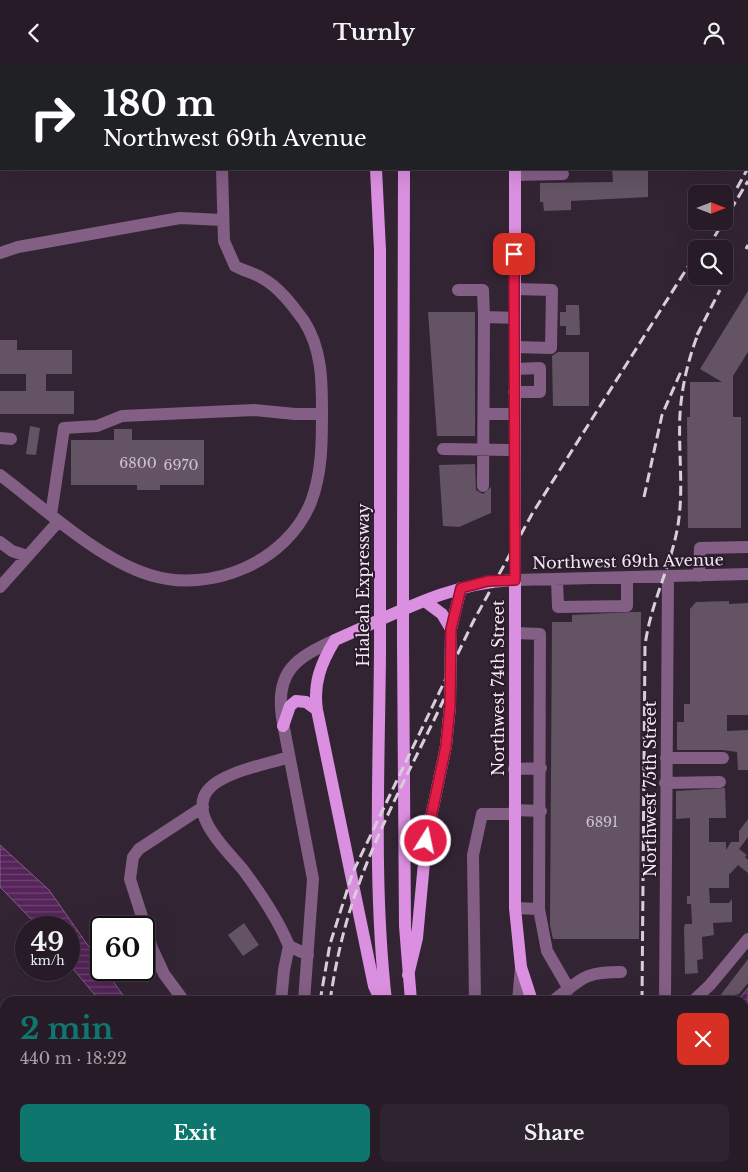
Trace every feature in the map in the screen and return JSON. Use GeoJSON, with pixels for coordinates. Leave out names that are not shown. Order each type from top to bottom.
{"type":"FeatureCollection","features":[{"type":"Feature","properties":{"kind":"main road","name":"Hialeah Expressway"},"geometry":{"type":"LineString","coordinates":[[376,170],[380,250],[379,880],[381,953],[385,996]]}},
{"type":"Feature","properties":{"kind":"main road"},"geometry":{"type":"LineString","coordinates":[[404,170],[403,824],[410,996]]}},
{"type":"Feature","properties":{"kind":"main road","name":"Northwest 74th Street"},"geometry":{"type":"LineString","coordinates":[[515,172],[514,908],[522,967],[531,996]]}},
{"type":"Feature","properties":{"kind":"main road","name":"Northwest 69th Avenue"},"geometry":{"type":"LineString","coordinates":[[335,641],[461,588],[488,581],[515,580]]}},
{"type":"Feature","properties":{"kind":"main road"},"geometry":{"type":"LineString","coordinates":[[408,975],[417,938],[426,841],[447,738],[451,629],[461,588]]}},
{"type":"Feature","properties":{"kind":"main road"},"geometry":{"type":"LineString","coordinates":[[426,602],[442,614],[451,629]]}},
{"type":"Feature","properties":{"kind":"main road"},"geometry":{"type":"LineString","coordinates":[[335,641],[324,657],[315,694],[374,986],[379,996]]}},
{"type":"Feature","properties":{"kind":"main road"},"geometry":{"type":"LineString","coordinates":[[283,727],[290,706],[296,701],[306,701],[317,710]]}},
{"type":"Feature","properties":{"kind":"street"},"geometry":{"type":"LineString","coordinates":[[0,475],[54,519],[122,564],[151,575],[186,581],[206,580],[225,576],[243,569],[281,544],[297,525],[310,503],[322,450],[320,366],[315,345],[305,323],[274,287],[262,277],[235,265],[224,241],[222,170]]}},
{"type":"Feature","properties":{"kind":"street"},"geometry":{"type":"LineString","coordinates":[[515,172],[563,174]]}},
{"type":"Feature","properties":{"kind":"street"},"geometry":{"type":"LineString","coordinates":[[0,253],[18,247],[180,218],[222,220]]}},
{"type":"Feature","properties":{"kind":"street"},"geometry":{"type":"LineString","coordinates":[[514,289],[552,290],[551,348],[514,347]]}},
{"type":"Feature","properties":{"kind":"street"},"geometry":{"type":"LineString","coordinates":[[458,290],[483,290],[483,486]]}},
{"type":"Feature","properties":{"kind":"street"},"geometry":{"type":"LineString","coordinates":[[484,317],[514,318]]}},
{"type":"Feature","properties":{"kind":"street"},"geometry":{"type":"LineString","coordinates":[[514,369],[540,368],[540,392],[514,392]]}},
{"type":"Feature","properties":{"kind":"street"},"geometry":{"type":"LineString","coordinates":[[0,587],[27,556],[54,519],[64,428],[97,426],[122,416],[254,410],[295,414],[322,413]]}},
{"type":"Feature","properties":{"kind":"street"},"geometry":{"type":"LineString","coordinates":[[484,414],[514,414]]}},
{"type":"Feature","properties":{"kind":"street"},"geometry":{"type":"LineString","coordinates":[[443,449],[514,450]]}},
{"type":"Feature","properties":{"kind":"street"},"geometry":{"type":"LineString","coordinates":[[0,542],[12,551],[27,556]]}},
{"type":"Feature","properties":{"kind":"street"},"geometry":{"type":"LineString","coordinates":[[699,576],[700,548],[748,547]]}},
{"type":"Feature","properties":{"kind":"street","name":"Northwest 69th Avenue"},"geometry":{"type":"LineString","coordinates":[[515,580],[748,574]]}},
{"type":"Feature","properties":{"kind":"street","name":"Northwest 75th Street"},"geometry":{"type":"LineString","coordinates":[[666,996],[665,783],[668,577]]}},
{"type":"Feature","properties":{"kind":"street"},"geometry":{"type":"LineString","coordinates":[[557,580],[558,607],[627,606],[626,578]]}},
{"type":"Feature","properties":{"kind":"street"},"geometry":{"type":"LineString","coordinates":[[514,633],[540,634],[541,811],[539,909],[541,929],[547,951],[569,989]]}},
{"type":"Feature","properties":{"kind":"street","name":"Northwest 69th Avenue"},"geometry":{"type":"LineString","coordinates":[[304,996],[313,879],[283,727],[280,695],[286,675],[293,665],[305,655],[335,641]]}},
{"type":"Feature","properties":{"kind":"street"},"geometry":{"type":"LineString","coordinates":[[180,996],[164,974],[152,948],[130,879],[133,857],[139,849],[203,807],[209,789],[226,777],[289,757]]}},
{"type":"Feature","properties":{"kind":"street"},"geometry":{"type":"LineString","coordinates":[[666,758],[723,758]]}},
{"type":"Feature","properties":{"kind":"street"},"geometry":{"type":"LineString","coordinates":[[514,769],[541,768]]}},
{"type":"Feature","properties":{"kind":"street"},"geometry":{"type":"LineString","coordinates":[[665,783],[720,782]]}},
{"type":"Feature","properties":{"kind":"street"},"geometry":{"type":"LineString","coordinates":[[203,807],[212,831],[221,847],[243,870],[280,925],[290,946],[308,955]]}},
{"type":"Feature","properties":{"kind":"street"},"geometry":{"type":"LineString","coordinates":[[475,996],[473,855],[482,814],[541,811]]}},
{"type":"Feature","properties":{"kind":"street"},"geometry":{"type":"LineString","coordinates":[[514,908],[539,909]]}},
{"type":"Feature","properties":{"kind":"street"},"geometry":{"type":"LineString","coordinates":[[698,996],[710,985],[748,939]]}},
{"type":"Feature","properties":{"kind":"street"},"geometry":{"type":"LineString","coordinates":[[281,996],[284,969],[290,946]]}},
{"type":"Feature","properties":{"kind":"street","name":"Northwest 74th Street"},"geometry":{"type":"LineString","coordinates":[[519,996],[522,967]]}},
{"type":"Feature","properties":{"kind":"street"},"geometry":{"type":"LineString","coordinates":[[560,996],[588,974],[621,972]]}},
{"type":"Feature","properties":{"kind":"shaded area"},"geometry":{"type":"Polygon","coordinates":[[[0,845],[49,890],[67,916],[28,916],[0,887],[0,845]]]}},
{"type":"Feature","properties":{"kind":"shaded area"},"geometry":{"type":"Polygon","coordinates":[[[80,934],[90,948],[90,981],[113,981],[123,996],[96,996],[80,977],[80,934]]]}},
{"type":"Feature","properties":{"kind":"shaded area"},"geometry":{"type":"Polygon","coordinates":[[[748,988],[748,996],[741,996],[748,988]]]}},
{"type":"Feature","properties":{"kind":"building"},"geometry":{"type":"Polygon","coordinates":[[[612,170],[648,170],[648,197],[571,201],[571,210],[544,211],[543,202],[540,202],[540,183],[613,182],[612,170]]]}},
{"type":"Feature","properties":{"kind":"building"},"geometry":{"type":"Polygon","coordinates":[[[748,291],[748,352],[733,376],[733,417],[741,417],[741,528],[688,528],[687,417],[690,417],[690,382],[722,382],[700,369],[748,291]]]}},
{"type":"Feature","properties":{"kind":"building"},"geometry":{"type":"Polygon","coordinates":[[[566,305],[579,305],[580,335],[566,335],[566,326],[560,326],[560,312],[566,312],[566,305]]]}},
{"type":"Feature","properties":{"kind":"building"},"geometry":{"type":"Polygon","coordinates":[[[428,312],[475,312],[475,436],[437,436],[428,312]]]}},
{"type":"Feature","properties":{"kind":"building"},"geometry":{"type":"Polygon","coordinates":[[[0,340],[17,340],[17,350],[72,350],[72,374],[46,374],[46,391],[74,391],[74,414],[0,414],[0,391],[26,391],[26,374],[0,374],[0,340]]]}},
{"type":"Feature","properties":{"kind":"building"},"geometry":{"type":"Polygon","coordinates":[[[558,352],[589,352],[589,406],[553,406],[552,356],[558,352]]]}},
{"type":"Feature","properties":{"kind":"building"},"geometry":{"type":"Polygon","coordinates":[[[30,426],[40,428],[36,455],[26,454],[30,426]]]}},
{"type":"Feature","properties":{"kind":"building"},"geometry":{"type":"Polygon","coordinates":[[[114,429],[132,429],[132,440],[204,440],[204,485],[160,485],[160,490],[137,490],[137,485],[71,485],[71,440],[114,440],[114,429]]]}},
{"type":"Feature","properties":{"kind":"building"},"geometry":{"type":"Polygon","coordinates":[[[475,464],[476,490],[483,494],[491,487],[491,513],[459,527],[443,526],[439,465],[475,464]]]}},
{"type":"Feature","properties":{"kind":"building"},"geometry":{"type":"Polygon","coordinates":[[[729,601],[729,604],[748,603],[748,715],[727,715],[727,731],[748,730],[748,770],[738,770],[737,752],[723,750],[677,750],[677,722],[684,722],[684,704],[690,704],[690,609],[696,602],[729,601]]]}},
{"type":"Feature","properties":{"kind":"building"},"geometry":{"type":"Polygon","coordinates":[[[641,612],[639,939],[553,939],[550,925],[552,622],[572,622],[572,615],[641,612]]]}},
{"type":"Feature","properties":{"kind":"building"},"geometry":{"type":"Polygon","coordinates":[[[725,788],[726,818],[709,818],[709,842],[726,842],[726,850],[731,842],[739,842],[739,831],[748,819],[748,837],[739,849],[747,855],[745,857],[748,860],[748,873],[738,865],[729,873],[729,888],[709,888],[710,903],[729,903],[732,899],[732,922],[713,923],[714,935],[702,937],[703,959],[697,960],[698,973],[685,974],[684,928],[685,924],[692,924],[691,904],[687,904],[687,896],[690,896],[690,818],[676,819],[676,791],[725,788]]]}},
{"type":"Feature","properties":{"kind":"building"},"geometry":{"type":"Polygon","coordinates":[[[244,923],[259,945],[243,956],[228,935],[244,923]]]}},
{"type":"Feature","properties":{"kind":"building"},"geometry":{"type":"Polygon","coordinates":[[[748,959],[748,983],[739,994],[720,996],[748,959]]]}},
{"type":"Feature","properties":{"kind":"railway"},"geometry":{"type":"LineString","coordinates":[[737,188],[747,170]]}},
{"type":"Feature","properties":{"kind":"railway"},"geometry":{"type":"LineString","coordinates":[[712,240],[748,181]]}},
{"type":"Feature","properties":{"kind":"railway"},"geometry":{"type":"LineString","coordinates":[[746,249],[748,245]]}},
{"type":"Feature","properties":{"kind":"railway"},"geometry":{"type":"LineString","coordinates":[[321,996],[330,944],[353,872],[473,622],[532,514],[688,267]]}},
{"type":"Feature","properties":{"kind":"railway"},"geometry":{"type":"LineString","coordinates":[[697,335],[720,290]]}},
{"type":"Feature","properties":{"kind":"railway"},"geometry":{"type":"LineString","coordinates":[[642,996],[645,646],[651,615],[671,556],[678,525],[681,497],[680,428],[682,392],[700,329]]}},
{"type":"Feature","properties":{"kind":"railway"},"geometry":{"type":"LineString","coordinates":[[644,497],[662,415],[682,369]]}},
{"type":"Feature","properties":{"kind":"railway"},"geometry":{"type":"LineString","coordinates":[[331,996],[342,938],[362,875],[384,824],[444,699]]}},
{"type":"Feature","properties":{"kind":"route"},"geometry":{"type":"LineString","coordinates":[[426,841],[446,746],[450,706],[451,629],[453,612],[461,588],[488,581],[515,580],[514,254]]}}]}
